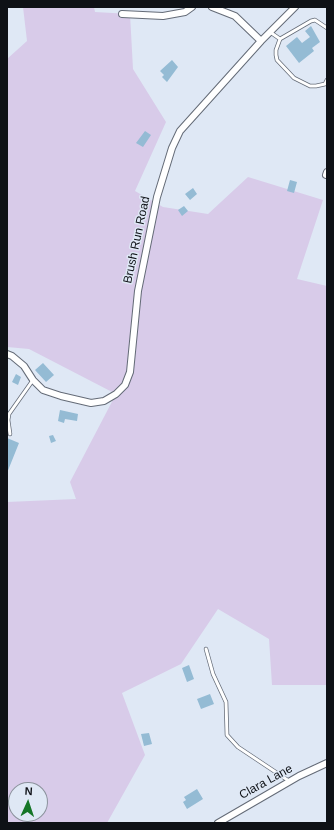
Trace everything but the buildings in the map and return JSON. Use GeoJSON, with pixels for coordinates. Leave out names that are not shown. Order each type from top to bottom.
{"type":"FeatureCollection","features":[{"type":"Feature","properties":{"kind":"street"},"geometry":{"type":"LineString","coordinates":[[122,14],[163,16],[184,12],[192,7]]}},
{"type":"Feature","properties":{"kind":"street"},"geometry":{"type":"LineString","coordinates":[[212,7],[235,16],[261,40]]}},
{"type":"Feature","properties":{"kind":"street","name":"Brush Run Road"},"geometry":{"type":"LineString","coordinates":[[7,354],[12,356],[24,366],[33,380],[44,390],[91,403],[104,401],[116,394],[125,385],[130,372],[140,284],[158,196],[172,148],[180,131],[261,40],[295,7]]}},
{"type":"Feature","properties":{"kind":"street","name":"Clara Lane"},"geometry":{"type":"LineString","coordinates":[[218,823],[289,781],[327,764]]}},
{"type":"Feature","properties":{"kind":"lane"},"geometry":{"type":"LineString","coordinates":[[327,28],[315,20],[311,21],[280,40],[276,50],[278,60],[294,78],[310,86],[325,84],[327,80]]}},
{"type":"Feature","properties":{"kind":"lane"},"geometry":{"type":"LineString","coordinates":[[270,32],[280,40]]}},
{"type":"Feature","properties":{"kind":"lane"},"geometry":{"type":"LineString","coordinates":[[10,434],[8,420],[9,414],[33,380]]}},
{"type":"Feature","properties":{"kind":"lane"},"geometry":{"type":"LineString","coordinates":[[206,649],[212,674],[226,702],[227,735],[238,748],[289,781]]}},
{"type":"Feature","properties":{"kind":"shaded area"},"geometry":{"type":"Polygon","coordinates":[[[23,7],[94,7],[95,12],[130,14],[133,69],[166,122],[135,191],[163,207],[208,214],[248,177],[323,200],[297,279],[327,286],[327,685],[272,685],[269,639],[218,609],[181,664],[122,693],[145,755],[107,823],[7,823],[7,502],[76,499],[70,482],[116,394],[29,349],[7,347],[7,59],[27,41],[23,7]]]}}]}
